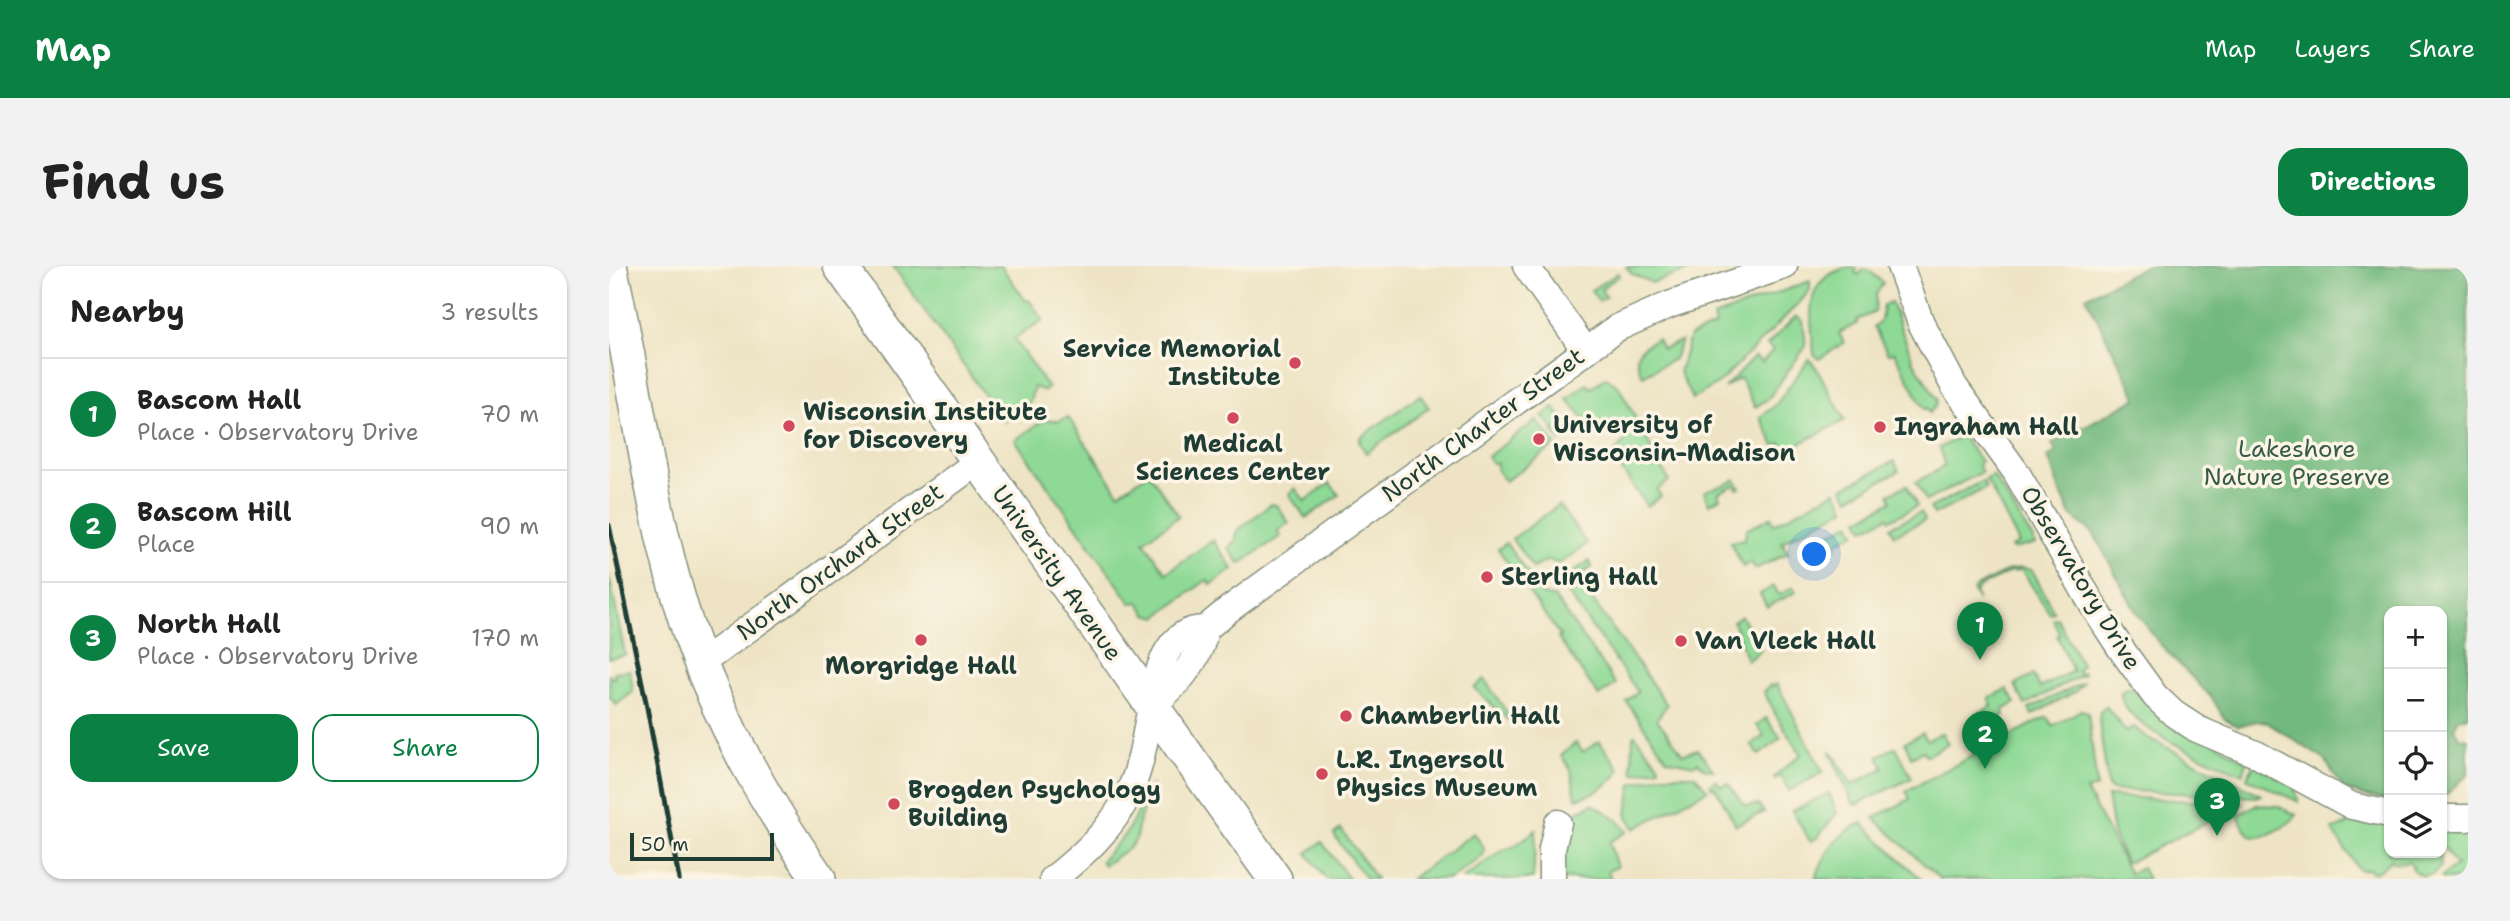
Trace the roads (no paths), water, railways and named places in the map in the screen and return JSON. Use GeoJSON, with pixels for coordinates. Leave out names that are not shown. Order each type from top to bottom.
{"type":"FeatureCollection","features":[{"type":"Feature","properties":{"kind":"main road"},"geometry":{"type":"LineString","coordinates":[[611,266],[664,543],[678,596],[723,718],[781,823],[819,879]]}},
{"type":"Feature","properties":{"kind":"main road","name":"University Avenue"},"geometry":{"type":"LineString","coordinates":[[840,266],[1275,879]]}},
{"type":"Feature","properties":{"kind":"main road"},"geometry":{"type":"LineString","coordinates":[[609,366],[636,397]]}},
{"type":"Feature","properties":{"kind":"street"},"geometry":{"type":"LineString","coordinates":[[1526,266],[1586,351]]}},
{"type":"Feature","properties":{"kind":"street","name":"North Charter Street"},"geometry":{"type":"LineString","coordinates":[[1053,879],[1095,843],[1121,808],[1142,755],[1158,671],[1170,649],[1189,632],[1205,629],[1617,328],[1639,316],[1784,266]]}},
{"type":"Feature","properties":{"kind":"street","name":"Observatory Drive"},"geometry":{"type":"LineString","coordinates":[[1900,266],[1921,323],[1954,386],[2017,472],[2095,609],[2155,696],[2174,714],[2197,729],[2256,754],[2352,806],[2384,813]]}},
{"type":"Feature","properties":{"kind":"street","name":"North Orchard Street"},"geometry":{"type":"LineString","coordinates":[[701,663],[979,461]]}},
{"type":"Feature","properties":{"kind":"street"},"geometry":{"type":"LineString","coordinates":[[2447,818],[2468,818]]}},
{"type":"Feature","properties":{"kind":"street"},"geometry":{"type":"LineString","coordinates":[[1552,879],[1552,849],[1558,823]]}},
{"type":"Feature","properties":{"kind":"railway"},"geometry":{"type":"LineString","coordinates":[[609,525],[679,879]]}},
{"type":"Feature","properties":{"kind":"place","name":"Service Memorial Institute"},"geometry":{"type":"Point","coordinates":[1295,363]}},
{"type":"Feature","properties":{"kind":"place","name":"Medical Sciences Center"},"geometry":{"type":"Point","coordinates":[1233,418]}},
{"type":"Feature","properties":{"kind":"place","name":"Wisconsin Institute for Discovery"},"geometry":{"type":"Point","coordinates":[789,426]}},
{"type":"Feature","properties":{"kind":"place","name":"Ingraham Hall"},"geometry":{"type":"Point","coordinates":[1880,427]}},
{"type":"Feature","properties":{"kind":"place","name":"University of Wisconsin-Madison"},"geometry":{"type":"Point","coordinates":[1539,439]}},
{"type":"Feature","properties":{"kind":"place","name":"Sterling Hall"},"geometry":{"type":"Point","coordinates":[1487,577]}},
{"type":"Feature","properties":{"kind":"place","name":"Morgridge Hall"},"geometry":{"type":"Point","coordinates":[921,640]}},
{"type":"Feature","properties":{"kind":"place","name":"Van Vleck Hall"},"geometry":{"type":"Point","coordinates":[1681,641]}},
{"type":"Feature","properties":{"kind":"place","name":"Bascom Hall"},"geometry":{"type":"Point","coordinates":[1980,660]}},
{"type":"Feature","properties":{"kind":"place","name":"Chamberlin Hall"},"geometry":{"type":"Point","coordinates":[1346,716]}},
{"type":"Feature","properties":{"kind":"place","name":"Bascom Hill"},"geometry":{"type":"Point","coordinates":[1985,769]}},
{"type":"Feature","properties":{"kind":"place","name":"L.R. Ingersoll Physics Museum"},"geometry":{"type":"Point","coordinates":[1322,774]}},
{"type":"Feature","properties":{"kind":"place","name":"Brogden Psychology Building"},"geometry":{"type":"Point","coordinates":[894,804]}},
{"type":"Feature","properties":{"kind":"place","name":"North Hall"},"geometry":{"type":"Point","coordinates":[2217,836]}},
{"type":"Feature","properties":{"kind":"park label","name":"Lakeshore Nature Preserve"},"geometry":{"type":"Point","coordinates":[2297,463]}}]}
